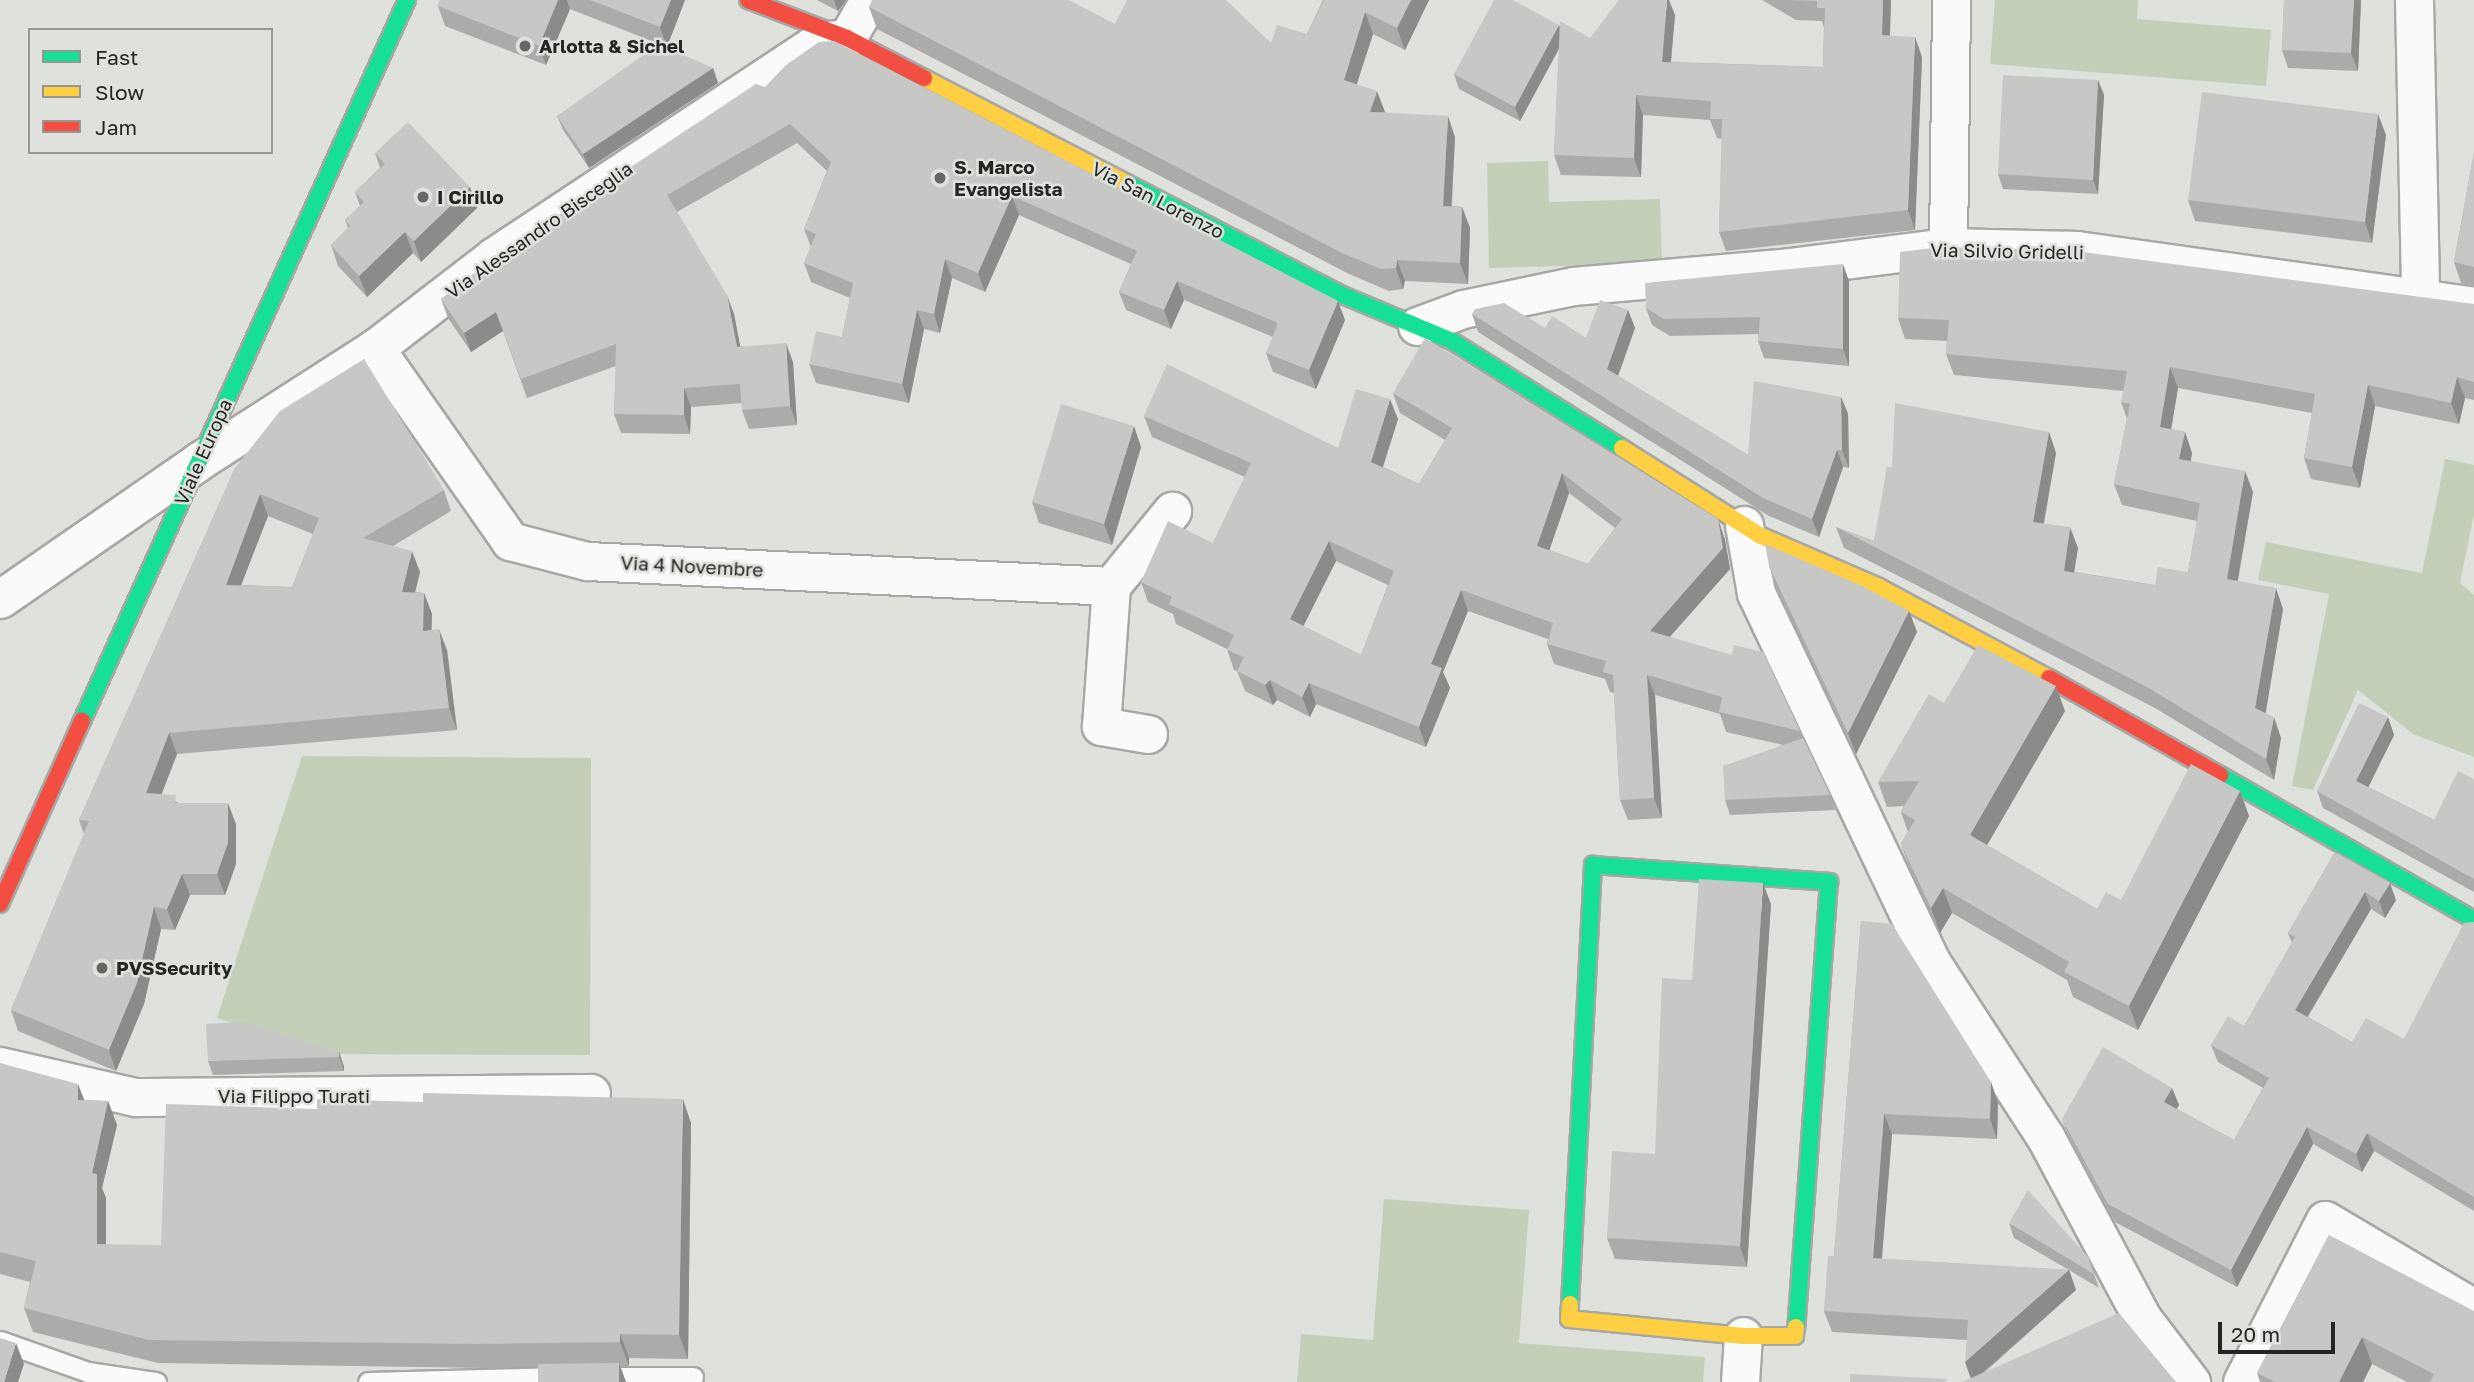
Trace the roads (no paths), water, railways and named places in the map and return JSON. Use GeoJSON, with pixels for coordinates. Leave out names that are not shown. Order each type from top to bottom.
{"type":"FeatureCollection","features":[{"type":"Feature","properties":{"kind":"street","name":"Viale Europa"},"geometry":{"type":"LineString","coordinates":[[0,904],[407,0]]}},
{"type":"Feature","properties":{"kind":"street","name":"Via San Lorenzo"},"geometry":{"type":"LineString","coordinates":[[748,0],[847,38],[1340,294],[1452,341],[1744,525],[1879,587],[2081,695],[2474,920]]}},
{"type":"Feature","properties":{"kind":"street"},"geometry":{"type":"LineString","coordinates":[[847,38],[869,0]]}},
{"type":"Feature","properties":{"kind":"street"},"geometry":{"type":"LineString","coordinates":[[1948,247],[1951,0]]}},
{"type":"Feature","properties":{"kind":"street"},"geometry":{"type":"LineString","coordinates":[[2414,0],[2420,298]]}},
{"type":"Feature","properties":{"kind":"street","name":"Via Alessandro Bisceglia"},"geometry":{"type":"LineString","coordinates":[[0,599],[199,461],[375,348],[493,257],[820,41],[847,38]]}},
{"type":"Feature","properties":{"kind":"street","name":"Via Silvio Gridelli"},"geometry":{"type":"LineString","coordinates":[[1417,326],[1463,309],[1573,286],[1789,267],[1948,247],[2077,250],[2474,306]]}},
{"type":"Feature","properties":{"kind":"street","name":"Via 4 Novembre"},"geometry":{"type":"LineString","coordinates":[[375,348],[510,541],[587,561],[1111,586]]}},
{"type":"Feature","properties":{"kind":"street"},"geometry":{"type":"LineString","coordinates":[[1149,734],[1101,726],[1111,586],[1172,512]]}},
{"type":"Feature","properties":{"kind":"street"},"geometry":{"type":"LineString","coordinates":[[1744,525],[1756,593],[1930,960],[2046,1138],[2142,1318],[2192,1382]]}},
{"type":"Feature","properties":{"kind":"street"},"geometry":{"type":"LineString","coordinates":[[1593,865],[1829,882],[1795,1336],[1743,1336],[1569,1319],[1593,865]]}},
{"type":"Feature","properties":{"kind":"street","name":"Via Filippo Turati"},"geometry":{"type":"LineString","coordinates":[[0,1066],[135,1097],[591,1093]]}},
{"type":"Feature","properties":{"kind":"street"},"geometry":{"type":"LineString","coordinates":[[2242,1382],[2326,1220],[2474,1308]]}},
{"type":"Feature","properties":{"kind":"street"},"geometry":{"type":"LineString","coordinates":[[1740,1382],[1743,1336]]}},
{"type":"Feature","properties":{"kind":"lane"},"geometry":{"type":"LineString","coordinates":[[0,1341],[88,1372],[156,1382]]}},
{"type":"Feature","properties":{"kind":"lane"},"geometry":{"type":"LineString","coordinates":[[368,1382],[693,1377]]}},
{"type":"Feature","properties":{"kind":"place","name":"Arlotta & Sichel"},"geometry":{"type":"Point","coordinates":[525,46]}},
{"type":"Feature","properties":{"kind":"place","name":"S. Marco Evangelista"},"geometry":{"type":"Point","coordinates":[940,178]}},
{"type":"Feature","properties":{"kind":"place","name":"I Cirillo"},"geometry":{"type":"Point","coordinates":[423,197]}},
{"type":"Feature","properties":{"kind":"place","name":"PVSSecurity"},"geometry":{"type":"Point","coordinates":[102,968]}}]}
